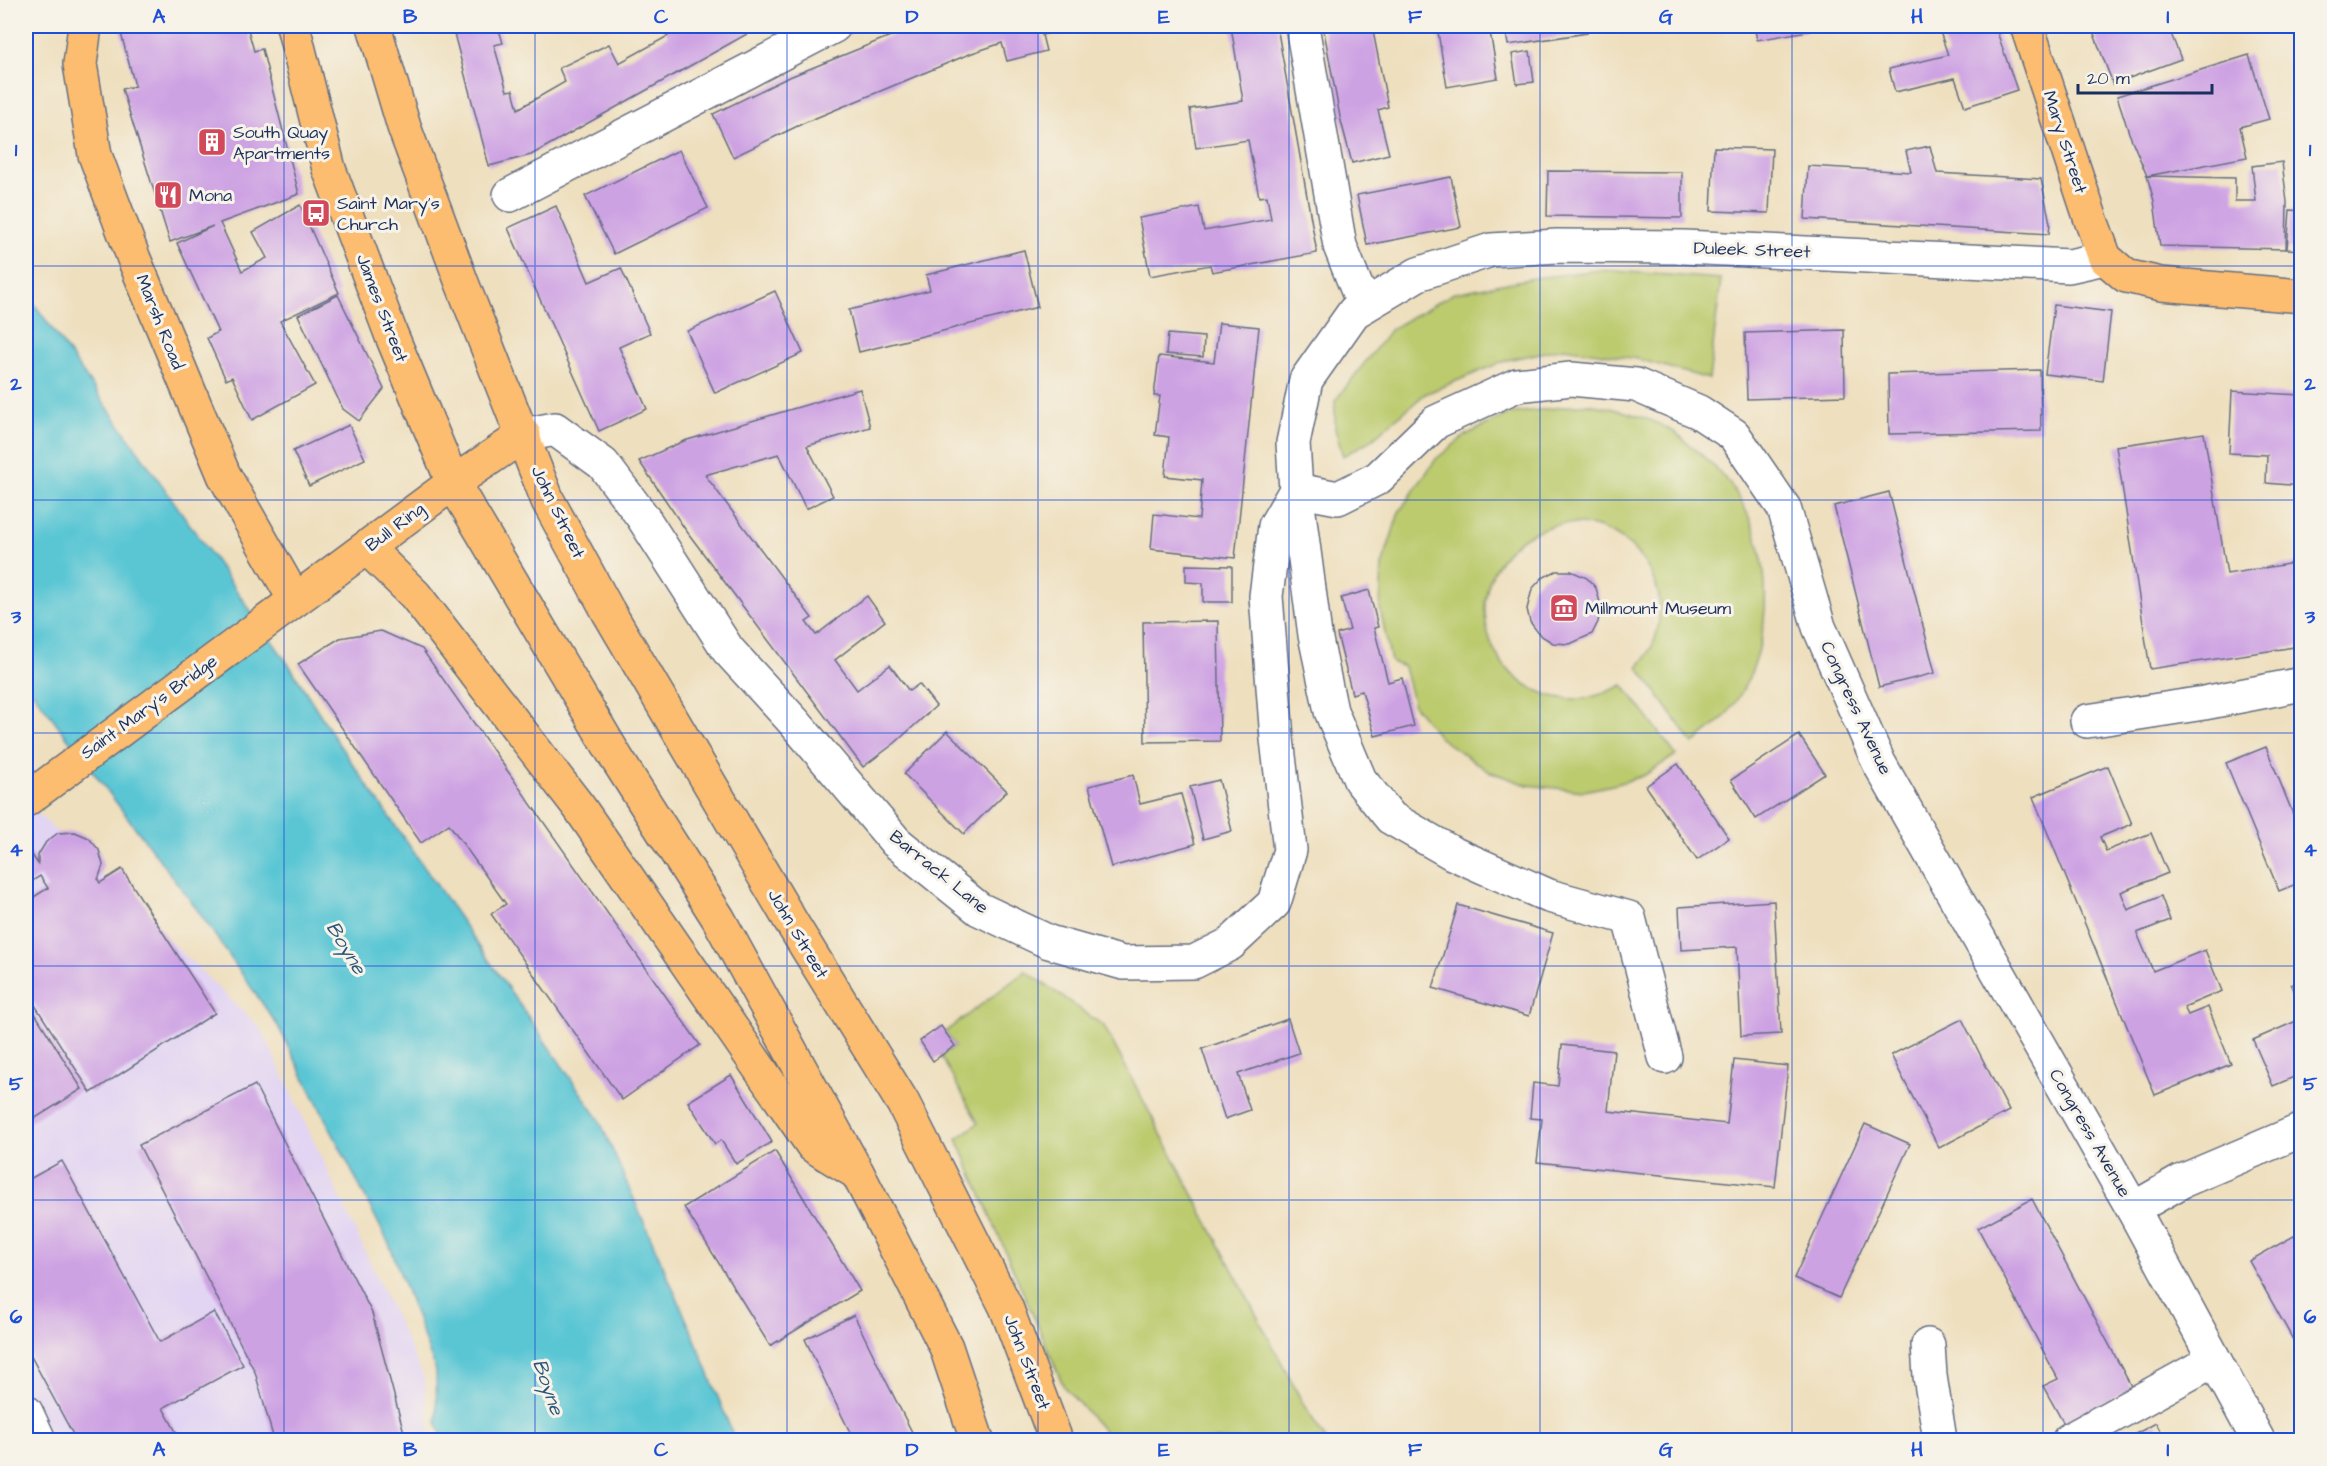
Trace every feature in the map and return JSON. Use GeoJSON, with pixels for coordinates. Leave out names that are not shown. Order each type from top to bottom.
{"type":"FeatureCollection","features":[{"type":"Feature","properties":{"kind":"main road","name":"Marsh Road"},"geometry":{"type":"LineString","coordinates":[[85,26],[80,64],[95,155],[134,259],[224,475],[295,600]]}},
{"type":"Feature","properties":{"kind":"main road","name":"James Street"},"geometry":{"type":"LineString","coordinates":[[293,26],[329,169],[391,334],[453,483]]}},
{"type":"Feature","properties":{"kind":"main road"},"geometry":{"type":"LineString","coordinates":[[374,26],[404,127],[462,284],[524,435]]}},
{"type":"Feature","properties":{"kind":"main road","name":"Mary Street"},"geometry":{"type":"LineString","coordinates":[[2027,26],[2091,220],[2106,258]]}},
{"type":"Feature","properties":{"kind":"main road"},"geometry":{"type":"LineString","coordinates":[[2106,258],[2126,276],[2161,284],[2301,296]]}},
{"type":"Feature","properties":{"kind":"main road","name":"Bull Ring"},"geometry":{"type":"LineString","coordinates":[[267,620],[453,483],[524,435]]}},
{"type":"Feature","properties":{"kind":"main road","name":"John Street"},"geometry":{"type":"LineString","coordinates":[[524,435],[548,501],[614,621],[793,925],[903,1103],[1006,1307],[1056,1440]]}},
{"type":"Feature","properties":{"kind":"main road"},"geometry":{"type":"LineString","coordinates":[[453,483],[617,759],[718,918],[858,1174],[946,1347],[977,1440]]}},
{"type":"Feature","properties":{"kind":"main road"},"geometry":{"type":"LineString","coordinates":[[367,548],[416,595],[579,807],[813,1146],[858,1174]]}},
{"type":"Feature","properties":{"kind":"main road","name":"Saint Mary's Bridge"},"geometry":{"type":"LineString","coordinates":[[28,793],[61,772],[267,620]]}},
{"type":"Feature","properties":{"kind":"street"},"geometry":{"type":"LineString","coordinates":[[510,195],[834,26]]}},
{"type":"Feature","properties":{"kind":"street"},"geometry":{"type":"LineString","coordinates":[[1302,26],[1340,246],[1364,306]]}},
{"type":"Feature","properties":{"kind":"street","name":"Duleek Street"},"geometry":{"type":"LineString","coordinates":[[1296,490],[1293,443],[1306,380],[1354,312],[1418,274],[1491,250],[1557,246],[1684,247],[2068,266],[2106,258]]}},
{"type":"Feature","properties":{"kind":"street","name":"Congress Avenue"},"geometry":{"type":"LineString","coordinates":[[1296,490],[1338,498],[1378,478],[1436,422],[1517,385],[1571,379],[1636,384],[1699,412],[1734,435],[1784,508],[1819,627],[1880,763],[2133,1209],[2258,1440]]}},
{"type":"Feature","properties":{"kind":"street","name":"Barrack Lane"},"geometry":{"type":"LineString","coordinates":[[524,435],[555,429],[603,464],[642,516],[728,650],[795,723],[896,842],[979,909],[1049,942],[1123,963],[1194,962],[1230,944],[1274,903],[1290,850],[1277,739],[1266,596],[1275,526],[1296,490]]}},
{"type":"Feature","properties":{"kind":"street"},"geometry":{"type":"LineString","coordinates":[[1296,490],[1315,635],[1331,711],[1360,780],[1391,818],[1452,854],[1549,896],[1629,918],[1665,1056]]}},
{"type":"Feature","properties":{"kind":"street"},"geometry":{"type":"LineString","coordinates":[[2086,721],[2204,703],[2301,684]]}},
{"type":"Feature","properties":{"kind":"street"},"geometry":{"type":"LineString","coordinates":[[2133,1209],[2182,1181],[2301,1130]]}},
{"type":"Feature","properties":{"kind":"street"},"geometry":{"type":"LineString","coordinates":[[1928,1345],[1930,1376],[1940,1440]]}},
{"type":"Feature","properties":{"kind":"street"},"geometry":{"type":"LineString","coordinates":[[2069,1440],[2214,1360]]}},
{"type":"Feature","properties":{"kind":"street"},"geometry":{"type":"LineString","coordinates":[[26,1412],[39,1440]]}},
{"type":"Feature","properties":{"kind":"shaded area"},"geometry":{"type":"Polygon","coordinates":[[[26,802],[262,1030],[424,1378],[431,1440],[26,1440],[26,802]]]}},
{"type":"Feature","properties":{"kind":"green space"},"geometry":{"type":"Polygon","coordinates":[[[1600,270],[1721,279],[1709,379],[1638,359],[1564,348],[1507,360],[1425,394],[1370,441],[1343,456],[1335,429],[1335,401],[1391,329],[1454,293],[1534,278],[1600,270]]]}},
{"type":"Feature","properties":{"kind":"green space"},"geometry":{"type":"Polygon","coordinates":[[[1588,404],[1632,414],[1664,426],[1702,455],[1727,481],[1742,503],[1761,555],[1765,583],[1765,611],[1754,665],[1742,691],[1727,714],[1693,744],[1638,667],[1652,645],[1658,630],[1660,614],[1657,588],[1644,562],[1620,538],[1593,526],[1564,524],[1536,532],[1512,547],[1494,570],[1486,599],[1488,633],[1501,661],[1511,673],[1535,690],[1564,698],[1591,697],[1623,685],[1676,755],[1643,776],[1584,791],[1527,785],[1488,771],[1440,738],[1414,706],[1404,667],[1391,662],[1380,608],[1382,566],[1399,512],[1436,459],[1466,435],[1508,414],[1588,404]]]}},
{"type":"Feature","properties":{"kind":"green space"},"geometry":{"type":"Polygon","coordinates":[[[1026,971],[1104,1026],[1305,1407],[1326,1440],[1112,1440],[1064,1387],[957,1139],[978,1123],[941,1056],[955,1046],[945,1032],[1026,971]]]}},
{"type":"Feature","properties":{"kind":"water","name":"Boyne"},"geometry":{"type":"Polygon","coordinates":[[[26,292],[291,668],[338,743],[599,1119],[697,1344],[735,1440],[443,1440],[437,1424],[436,1371],[390,1246],[278,1026],[196,908],[26,683],[26,292]]]}},
{"type":"Feature","properties":{"kind":"building","name":"South Quay Apartments"},"geometry":{"type":"Polygon","coordinates":[[[119,26],[247,26],[254,51],[262,49],[299,194],[220,223],[242,271],[267,258],[253,232],[300,205],[339,293],[280,321],[315,385],[252,420],[232,377],[226,380],[207,338],[218,332],[177,243],[213,226],[170,242],[122,89],[135,86],[119,26]]]}},
{"type":"Feature","properties":{"kind":"building"},"geometry":{"type":"Polygon","coordinates":[[[452,26],[498,26],[503,43],[494,45],[507,91],[513,90],[518,109],[565,82],[559,68],[609,44],[619,63],[668,36],[662,26],[751,26],[754,30],[531,155],[489,166],[452,26]]]}},
{"type":"Feature","properties":{"kind":"building"},"geometry":{"type":"Polygon","coordinates":[[[915,26],[1075,26],[1042,35],[1046,51],[1007,61],[1002,43],[972,53],[806,122],[733,157],[713,114],[787,78],[915,26]]]}},
{"type":"Feature","properties":{"kind":"building"},"geometry":{"type":"Polygon","coordinates":[[[1231,26],[1277,26],[1317,253],[1212,272],[1210,265],[1150,276],[1139,218],[1199,207],[1204,231],[1271,219],[1267,196],[1259,197],[1248,140],[1196,148],[1190,109],[1243,101],[1231,26]]]}},
{"type":"Feature","properties":{"kind":"building"},"geometry":{"type":"Polygon","coordinates":[[[1323,26],[1372,26],[1388,107],[1378,110],[1389,154],[1352,163],[1340,117],[1323,26]]]}},
{"type":"Feature","properties":{"kind":"building"},"geometry":{"type":"Polygon","coordinates":[[[1437,26],[1489,26],[1498,78],[1447,87],[1437,26]]]}},
{"type":"Feature","properties":{"kind":"building"},"geometry":{"type":"Polygon","coordinates":[[[1505,26],[1586,26],[1587,33],[1508,45],[1505,26]]]}},
{"type":"Feature","properties":{"kind":"building"},"geometry":{"type":"Polygon","coordinates":[[[1754,26],[1807,26],[1808,31],[1757,40],[1754,26]]]}},
{"type":"Feature","properties":{"kind":"building"},"geometry":{"type":"Polygon","coordinates":[[[1938,26],[1995,26],[2017,90],[1965,107],[1955,78],[1895,92],[1889,69],[1948,55],[1938,26]]]}},
{"type":"Feature","properties":{"kind":"building"},"geometry":{"type":"Polygon","coordinates":[[[2091,26],[2168,26],[2181,59],[2113,84],[2091,26]]]}},
{"type":"Feature","properties":{"kind":"building"},"geometry":{"type":"Polygon","coordinates":[[[1530,51],[1534,82],[1517,84],[1512,54],[1530,51]]]}},
{"type":"Feature","properties":{"kind":"building"},"geometry":{"type":"Polygon","coordinates":[[[2249,55],[2269,119],[2240,127],[2247,157],[2147,176],[2117,96],[2249,55]]]}},
{"type":"Feature","properties":{"kind":"building"},"geometry":{"type":"Polygon","coordinates":[[[1930,146],[1937,173],[2041,179],[2050,223],[2049,234],[1805,219],[1808,166],[1911,172],[1906,151],[1930,146]]]}},
{"type":"Feature","properties":{"kind":"building"},"geometry":{"type":"Polygon","coordinates":[[[1714,147],[1772,149],[1769,213],[1711,211],[1714,147]]]}},
{"type":"Feature","properties":{"kind":"building"},"geometry":{"type":"Polygon","coordinates":[[[679,150],[708,208],[614,254],[585,196],[679,150]]]}},
{"type":"Feature","properties":{"kind":"building"},"geometry":{"type":"Polygon","coordinates":[[[2282,162],[2287,202],[2286,249],[2160,246],[2154,201],[2147,176],[2235,178],[2235,201],[2256,201],[2252,166],[2282,162]]]}},
{"type":"Feature","properties":{"kind":"building"},"geometry":{"type":"Polygon","coordinates":[[[1548,171],[1682,172],[1682,218],[1547,216],[1548,171]]]}},
{"type":"Feature","properties":{"kind":"building"},"geometry":{"type":"Polygon","coordinates":[[[1451,177],[1461,227],[1367,245],[1357,195],[1451,177]]]}},
{"type":"Feature","properties":{"kind":"building"},"geometry":{"type":"Polygon","coordinates":[[[556,206],[589,282],[621,268],[650,333],[619,347],[647,409],[599,431],[508,228],[556,206]]]}},
{"type":"Feature","properties":{"kind":"building"},"geometry":{"type":"Polygon","coordinates":[[[2290,210],[2301,211],[2301,250],[2287,249],[2290,210]]]}},
{"type":"Feature","properties":{"kind":"building"},"geometry":{"type":"Polygon","coordinates":[[[1024,250],[1038,307],[859,352],[849,310],[930,290],[926,275],[1024,250]]]}},
{"type":"Feature","properties":{"kind":"building"},"geometry":{"type":"Polygon","coordinates":[[[775,291],[803,353],[715,393],[687,331],[775,291]]]}},
{"type":"Feature","properties":{"kind":"building"},"geometry":{"type":"Polygon","coordinates":[[[338,295],[384,389],[359,421],[343,409],[298,315],[338,295]]]}},
{"type":"Feature","properties":{"kind":"building"},"geometry":{"type":"Polygon","coordinates":[[[2054,305],[2111,312],[2103,381],[2045,374],[2054,305]]]}},
{"type":"Feature","properties":{"kind":"building"},"geometry":{"type":"Polygon","coordinates":[[[1219,323],[1259,327],[1235,558],[1151,549],[1154,514],[1199,519],[1202,480],[1165,476],[1169,437],[1155,435],[1160,396],[1154,396],[1159,356],[1214,362],[1219,323]]]}},
{"type":"Feature","properties":{"kind":"building"},"geometry":{"type":"Polygon","coordinates":[[[1844,330],[1845,396],[1747,399],[1745,333],[1844,330]]]}},
{"type":"Feature","properties":{"kind":"building"},"geometry":{"type":"Polygon","coordinates":[[[1168,334],[1204,337],[1203,357],[1166,354],[1168,334]]]}},
{"type":"Feature","properties":{"kind":"building"},"geometry":{"type":"Polygon","coordinates":[[[2040,370],[2041,431],[1889,434],[1888,374],[2040,370]]]}},
{"type":"Feature","properties":{"kind":"building"},"geometry":{"type":"Polygon","coordinates":[[[860,389],[870,427],[807,446],[833,496],[806,509],[779,454],[705,475],[812,618],[806,622],[816,635],[867,596],[885,621],[835,660],[857,690],[890,665],[909,691],[919,684],[936,706],[895,743],[863,767],[685,529],[639,461],[684,441],[860,389]]]}},
{"type":"Feature","properties":{"kind":"building"},"geometry":{"type":"Polygon","coordinates":[[[2232,391],[2301,395],[2301,486],[2266,483],[2267,455],[2229,453],[2232,391]]]}},
{"type":"Feature","properties":{"kind":"building"},"geometry":{"type":"Polygon","coordinates":[[[349,425],[365,459],[309,486],[293,451],[349,425]]]}},
{"type":"Feature","properties":{"kind":"building"},"geometry":{"type":"Polygon","coordinates":[[[2204,433],[2227,574],[2301,562],[2301,646],[2150,669],[2116,446],[2204,433]]]}},
{"type":"Feature","properties":{"kind":"building"},"geometry":{"type":"Polygon","coordinates":[[[1889,492],[1935,673],[1879,687],[1834,506],[1889,492]]]}},
{"type":"Feature","properties":{"kind":"building"},"geometry":{"type":"Polygon","coordinates":[[[1186,565],[1232,566],[1232,602],[1203,602],[1203,583],[1186,582],[1186,565]]]}},
{"type":"Feature","properties":{"kind":"building","name":"Millmount Museum"},"geometry":{"type":"Polygon","coordinates":[[[1556,571],[1571,571],[1587,578],[1596,588],[1601,606],[1598,622],[1592,634],[1570,644],[1553,643],[1540,635],[1530,622],[1527,609],[1532,589],[1542,578],[1556,571]]]}},
{"type":"Feature","properties":{"kind":"building"},"geometry":{"type":"Polygon","coordinates":[[[1369,590],[1378,627],[1374,628],[1388,682],[1402,678],[1414,726],[1375,736],[1362,691],[1352,694],[1337,634],[1350,630],[1341,598],[1369,590]]]}},
{"type":"Feature","properties":{"kind":"building"},"geometry":{"type":"Polygon","coordinates":[[[1218,621],[1220,741],[1145,742],[1143,622],[1218,621]]]}},
{"type":"Feature","properties":{"kind":"building"},"geometry":{"type":"Polygon","coordinates":[[[381,631],[422,649],[700,1045],[622,1100],[491,914],[506,904],[449,824],[421,843],[298,664],[340,638],[381,631]]]}},
{"type":"Feature","properties":{"kind":"building"},"geometry":{"type":"Polygon","coordinates":[[[947,731],[1007,791],[964,834],[904,774],[947,731]]]}},
{"type":"Feature","properties":{"kind":"building"},"geometry":{"type":"Polygon","coordinates":[[[1799,735],[1825,774],[1756,819],[1731,780],[1799,735]]]}},
{"type":"Feature","properties":{"kind":"building"},"geometry":{"type":"Polygon","coordinates":[[[2266,747],[2301,834],[2301,882],[2279,891],[2226,763],[2266,747]]]}},
{"type":"Feature","properties":{"kind":"building"},"geometry":{"type":"Polygon","coordinates":[[[1678,764],[1729,838],[1697,860],[1646,786],[1678,764]]]}},
{"type":"Feature","properties":{"kind":"building"},"geometry":{"type":"Polygon","coordinates":[[[2108,766],[2132,824],[2100,837],[2106,851],[2151,833],[2168,873],[2121,892],[2128,910],[2161,896],[2170,920],[2137,933],[2153,971],[2205,950],[2222,991],[2184,1007],[2188,1015],[2208,1007],[2231,1064],[2155,1095],[2033,797],[2108,766]]]}},
{"type":"Feature","properties":{"kind":"building"},"geometry":{"type":"Polygon","coordinates":[[[1133,775],[1140,804],[1181,794],[1195,844],[1111,867],[1089,786],[1133,775]]]}},
{"type":"Feature","properties":{"kind":"building"},"geometry":{"type":"Polygon","coordinates":[[[1219,780],[1232,831],[1203,839],[1190,787],[1219,780]]]}},
{"type":"Feature","properties":{"kind":"building"},"geometry":{"type":"Polygon","coordinates":[[[75,832],[89,838],[99,850],[103,865],[98,880],[100,883],[122,869],[215,1013],[91,1093],[26,991],[26,902],[48,888],[40,876],[26,885],[26,846],[38,864],[38,855],[46,842],[58,833],[75,832]]]}},
{"type":"Feature","properties":{"kind":"building"},"geometry":{"type":"Polygon","coordinates":[[[1774,901],[1781,1034],[1741,1036],[1737,947],[1681,950],[1679,907],[1774,901]]]}},
{"type":"Feature","properties":{"kind":"building"},"geometry":{"type":"Polygon","coordinates":[[[1458,905],[1553,933],[1529,1016],[1433,988],[1458,905]]]}},
{"type":"Feature","properties":{"kind":"building"},"geometry":{"type":"Polygon","coordinates":[[[2301,980],[2301,1010],[2291,985],[2301,980]]]}},
{"type":"Feature","properties":{"kind":"building"},"geometry":{"type":"Polygon","coordinates":[[[26,999],[82,1089],[26,1124],[26,999]]]}},
{"type":"Feature","properties":{"kind":"building"},"geometry":{"type":"Polygon","coordinates":[[[1288,1019],[1299,1053],[1238,1074],[1250,1110],[1225,1119],[1202,1049],[1288,1019]]]}},
{"type":"Feature","properties":{"kind":"building"},"geometry":{"type":"Polygon","coordinates":[[[1962,1019],[2009,1111],[1939,1148],[1891,1055],[1962,1019]]]}},
{"type":"Feature","properties":{"kind":"building"},"geometry":{"type":"Polygon","coordinates":[[[2301,1019],[2301,1074],[2273,1086],[2253,1040],[2301,1019]]]}},
{"type":"Feature","properties":{"kind":"building"},"geometry":{"type":"Polygon","coordinates":[[[941,1026],[955,1046],[933,1061],[920,1041],[941,1026]]]}},
{"type":"Feature","properties":{"kind":"building"},"geometry":{"type":"Polygon","coordinates":[[[1562,1045],[1614,1051],[1608,1111],[1727,1124],[1734,1060],[1788,1066],[1775,1187],[1537,1162],[1542,1119],[1530,1118],[1533,1083],[1558,1086],[1562,1045]]]}},
{"type":"Feature","properties":{"kind":"building"},"geometry":{"type":"Polygon","coordinates":[[[731,1075],[772,1142],[736,1164],[721,1140],[715,1144],[688,1102],[731,1075]]]}},
{"type":"Feature","properties":{"kind":"building"},"geometry":{"type":"Polygon","coordinates":[[[255,1085],[372,1313],[406,1440],[274,1440],[255,1372],[139,1145],[255,1085]]]}},
{"type":"Feature","properties":{"kind":"building"},"geometry":{"type":"Polygon","coordinates":[[[1865,1124],[1910,1144],[1839,1298],[1794,1278],[1865,1124]]]}},
{"type":"Feature","properties":{"kind":"building"},"geometry":{"type":"Polygon","coordinates":[[[775,1151],[860,1291],[770,1346],[684,1207],[775,1151]]]}},
{"type":"Feature","properties":{"kind":"building"},"geometry":{"type":"Polygon","coordinates":[[[62,1161],[160,1342],[214,1312],[243,1365],[163,1408],[179,1437],[172,1440],[76,1440],[26,1347],[26,1181],[62,1161]]]}},
{"type":"Feature","properties":{"kind":"building"},"geometry":{"type":"Polygon","coordinates":[[[2032,1199],[2132,1388],[2064,1424],[2043,1386],[2058,1379],[1978,1228],[2032,1199]]]}},
{"type":"Feature","properties":{"kind":"building"},"geometry":{"type":"Polygon","coordinates":[[[2301,1232],[2301,1354],[2249,1261],[2301,1232]]]}},
{"type":"Feature","properties":{"kind":"building"},"geometry":{"type":"Polygon","coordinates":[[[854,1315],[916,1440],[854,1440],[835,1402],[805,1339],[854,1315]]]}},
{"type":"Feature","properties":{"kind":"building"},"geometry":{"type":"Polygon","coordinates":[[[2156,1423],[2165,1440],[2124,1440],[2156,1423]]]}},
{"type":"Feature","properties":{"kind":"place","name":"South Quay Apartments"},"geometry":{"type":"Point","coordinates":[212,142]}},
{"type":"Feature","properties":{"kind":"place","name":"Mona"},"geometry":{"type":"Point","coordinates":[168,195]}},
{"type":"Feature","properties":{"kind":"place","name":"Saint Mary's Church"},"geometry":{"type":"Point","coordinates":[316,213]}},
{"type":"Feature","properties":{"kind":"place","name":"Millmount Museum"},"geometry":{"type":"Point","coordinates":[1564,608]}}]}
